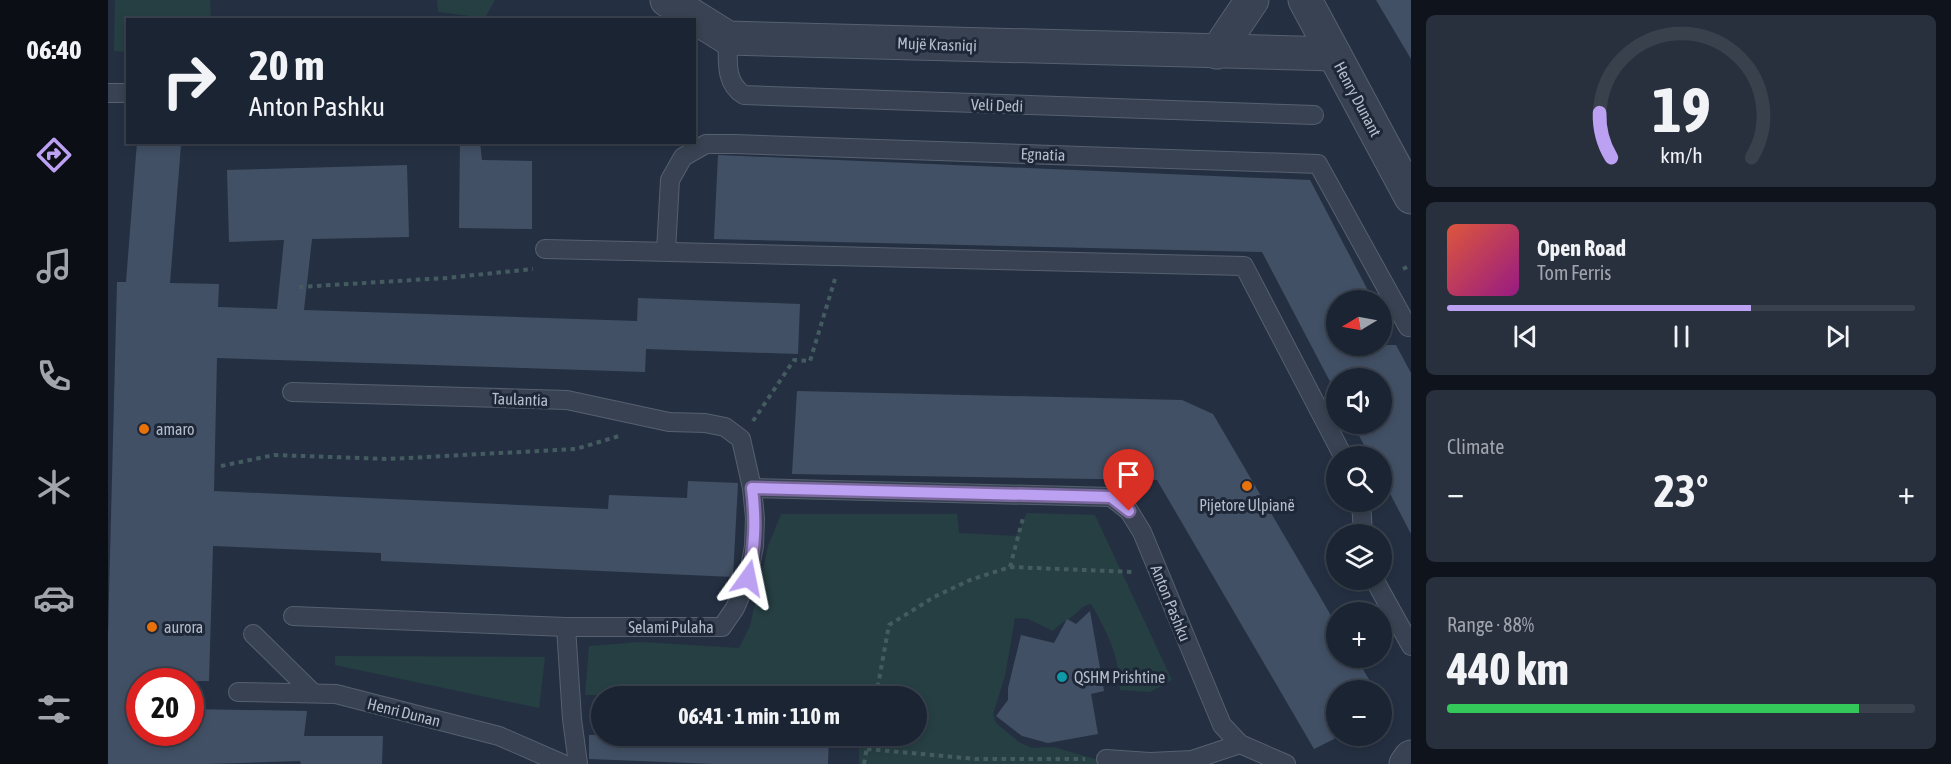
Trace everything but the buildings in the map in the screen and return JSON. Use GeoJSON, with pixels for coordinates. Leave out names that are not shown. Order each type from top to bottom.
{"type":"FeatureCollection","features":[{"type":"Feature","properties":{"kind":"street"},"geometry":{"type":"LineString","coordinates":[[667,0],[696,18]]}},
{"type":"Feature","properties":{"kind":"street"},"geometry":{"type":"LineString","coordinates":[[1217,52],[1252,0]]}},
{"type":"Feature","properties":{"kind":"street","name":"Henry Dunant"},"geometry":{"type":"LineString","coordinates":[[1305,0],[1411,197]]}},
{"type":"Feature","properties":{"kind":"street"},"geometry":{"type":"LineString","coordinates":[[696,18],[728,38]]}},
{"type":"Feature","properties":{"kind":"street","name":"Mujë Krasniqi"},"geometry":{"type":"LineString","coordinates":[[728,38],[1334,54]]}},
{"type":"Feature","properties":{"kind":"street"},"geometry":{"type":"LineString","coordinates":[[1406,764],[1411,757]]}},
{"type":"Feature","properties":{"kind":"lane","name":"Veli Dedi"},"geometry":{"type":"LineString","coordinates":[[728,38],[730,81],[735,89],[744,95],[1314,115]]}},
{"type":"Feature","properties":{"kind":"lane"},"geometry":{"type":"LineString","coordinates":[[108,93],[126,93]]}},
{"type":"Feature","properties":{"kind":"lane","name":"Egnatia"},"geometry":{"type":"LineString","coordinates":[[666,251],[670,180],[683,157],[706,144],[1318,164],[1408,327]]}},
{"type":"Feature","properties":{"kind":"lane"},"geometry":{"type":"LineString","coordinates":[[544,257],[666,251],[1244,266],[1338,446]]}},
{"type":"Feature","properties":{"kind":"lane","name":"Taulantia"},"geometry":{"type":"LineString","coordinates":[[292,392],[567,400],[669,422],[705,423],[725,427],[741,439]]}},
{"type":"Feature","properties":{"kind":"lane","name":"Selami Pulaha"},"geometry":{"type":"LineString","coordinates":[[566,627],[722,627],[735,608],[748,578],[754,546],[755,518],[752,488],[741,439]]}},
{"type":"Feature","properties":{"kind":"lane","name":"Anton Pashku"},"geometry":{"type":"LineString","coordinates":[[752,488],[1111,497],[1129,511],[1142,532],[1222,724],[1240,744],[1286,764]]}},
{"type":"Feature","properties":{"kind":"lane"},"geometry":{"type":"LineString","coordinates":[[1380,590],[1411,646]]}},
{"type":"Feature","properties":{"kind":"lane"},"geometry":{"type":"LineString","coordinates":[[293,616],[566,627],[572,719],[578,764]]}},
{"type":"Feature","properties":{"kind":"lane"},"geometry":{"type":"LineString","coordinates":[[253,634],[313,693]]}},
{"type":"Feature","properties":{"kind":"lane","name":"Henri Dunan"},"geometry":{"type":"LineString","coordinates":[[238,692],[336,694],[499,736],[563,764]]}},
{"type":"Feature","properties":{"kind":"lane"},"geometry":{"type":"LineString","coordinates":[[1106,759],[1150,762],[1192,760],[1240,744]]}},
{"type":"Feature","properties":{"kind":"path"},"geometry":{"type":"LineString","coordinates":[[741,439],[794,360],[810,361],[842,254]]}},
{"type":"Feature","properties":{"kind":"path"},"geometry":{"type":"LineString","coordinates":[[299,287],[532,270],[544,257]]}},
{"type":"Feature","properties":{"kind":"path"},"geometry":{"type":"LineString","coordinates":[[1403,269],[1411,265]]}},
{"type":"Feature","properties":{"kind":"path"},"geometry":{"type":"LineString","coordinates":[[221,466],[274,455],[388,459],[576,449],[669,422]]}},
{"type":"Feature","properties":{"kind":"path"},"geometry":{"type":"LineString","coordinates":[[1010,567],[1030,495]]}},
{"type":"Feature","properties":{"kind":"path"},"geometry":{"type":"LineString","coordinates":[[878,686],[888,625],[933,597],[970,580],[1010,567],[1159,573]]}},
{"type":"Feature","properties":{"kind":"path"},"geometry":{"type":"LineString","coordinates":[[864,764],[867,746]]}},
{"type":"Feature","properties":{"kind":"path"},"geometry":{"type":"LineString","coordinates":[[867,749],[976,759],[1106,759]]}},
{"type":"Feature","properties":{"kind":"green space"},"geometry":{"type":"Polygon","coordinates":[[[115,0],[210,0],[211,18],[126,18],[126,52],[114,51],[115,0]]]}},
{"type":"Feature","properties":{"kind":"green space"},"geometry":{"type":"Polygon","coordinates":[[[437,0],[495,0],[485,18],[438,12],[437,0]]]}},
{"type":"Feature","properties":{"kind":"green space"},"geometry":{"type":"Polygon","coordinates":[[[1027,513],[1095,515],[1172,680],[1150,692],[1120,690],[1115,656],[1091,604],[1082,608],[1053,631],[1028,619],[1015,618],[1005,676],[993,714],[996,723],[1019,742],[1032,748],[1054,747],[1112,764],[859,764],[859,746],[927,746],[927,686],[591,686],[591,695],[585,695],[589,646],[641,642],[739,648],[750,626],[768,546],[781,514],[957,514],[959,533],[1016,536],[1027,513]]]}},
{"type":"Feature","properties":{"kind":"green space"},"geometry":{"type":"Polygon","coordinates":[[[335,656],[545,657],[539,708],[335,665],[335,656]]]}},
{"type":"Feature","properties":{"kind":"place","name":"amaro"},"geometry":{"type":"Point","coordinates":[144,429]}},
{"type":"Feature","properties":{"kind":"place","name":"Pijetore Ulpianë"},"geometry":{"type":"Point","coordinates":[1247,486]}},
{"type":"Feature","properties":{"kind":"place","name":"aurora"},"geometry":{"type":"Point","coordinates":[152,627]}},
{"type":"Feature","properties":{"kind":"place","name":"QSHM Prishtine"},"geometry":{"type":"Point","coordinates":[1062,677]}},
{"type":"Feature","properties":{"kind":"route"},"geometry":{"type":"LineString","coordinates":[[748,578],[754,546],[755,518],[752,488],[1111,497],[1129,511]]}}]}
